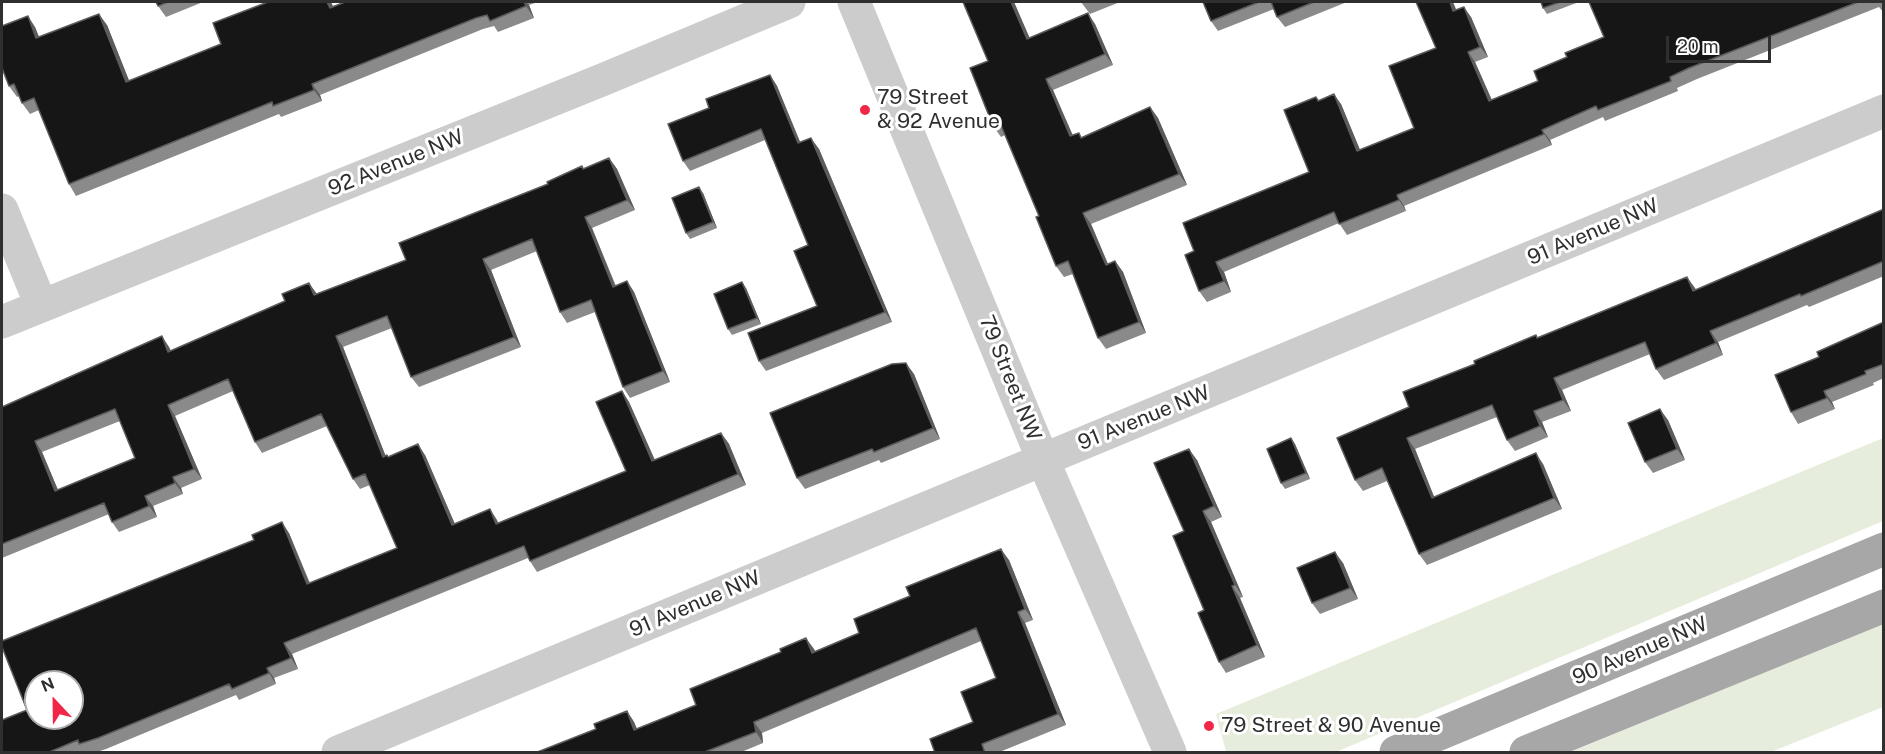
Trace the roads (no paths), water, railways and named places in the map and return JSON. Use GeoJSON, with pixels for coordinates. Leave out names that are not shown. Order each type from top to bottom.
{"type":"FeatureCollection","features":[{"type":"Feature","properties":{"kind":"main road","name":"90 Avenue NW"},"geometry":{"type":"LineString","coordinates":[[1396,753],[1884,549]]}},
{"type":"Feature","properties":{"kind":"main road"},"geometry":{"type":"LineString","coordinates":[[1526,753],[1884,606]]}},
{"type":"Feature","properties":{"kind":"street","name":"92 Avenue NW"},"geometry":{"type":"LineString","coordinates":[[2,322],[602,80],[789,2]]}},
{"type":"Feature","properties":{"kind":"street","name":"79 Street NW"},"geometry":{"type":"LineString","coordinates":[[854,2],[1044,460],[1170,753]]}},
{"type":"Feature","properties":{"kind":"street","name":"91 Avenue NW"},"geometry":{"type":"LineString","coordinates":[[338,753],[1884,111]]}},
{"type":"Feature","properties":{"kind":"street"},"geometry":{"type":"LineString","coordinates":[[2,210],[41,305]]}},
{"type":"Feature","properties":{"kind":"place","name":"79 Street & 92 Avenue"},"geometry":{"type":"Point","coordinates":[865,110]}},
{"type":"Feature","properties":{"kind":"place","name":"79 Street & 90 Avenue"},"geometry":{"type":"Point","coordinates":[1209,726]}}]}
